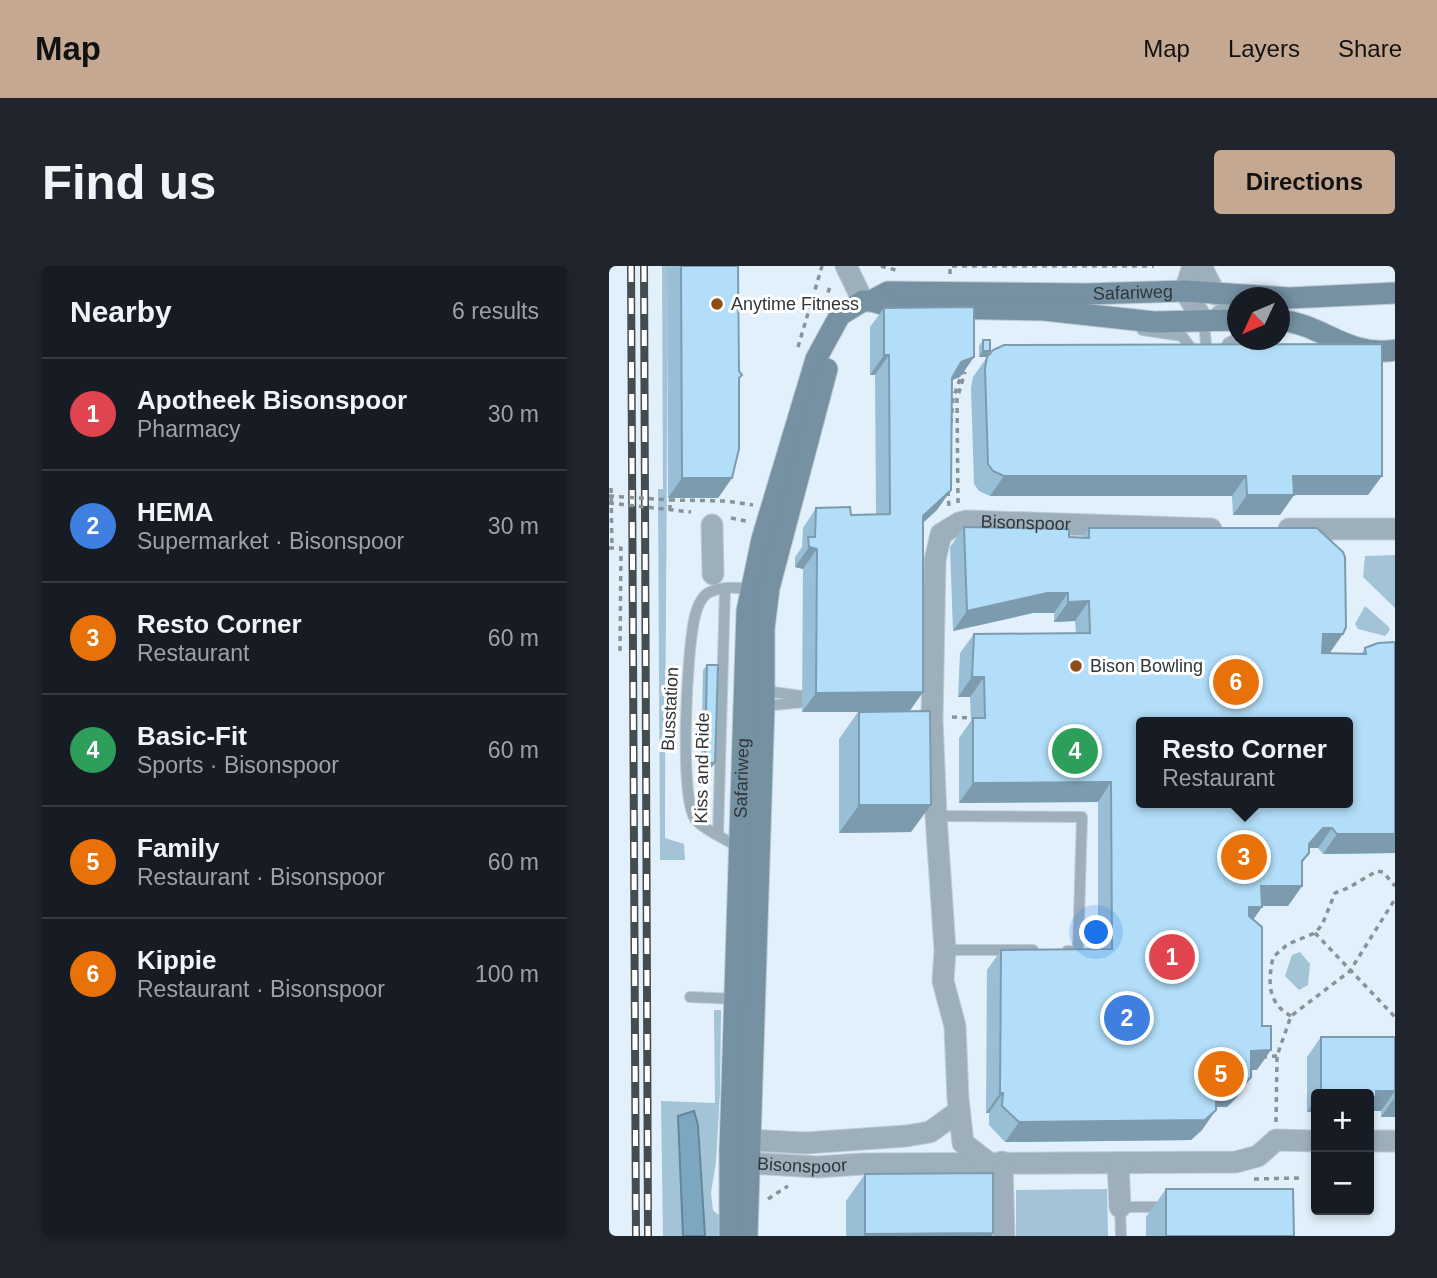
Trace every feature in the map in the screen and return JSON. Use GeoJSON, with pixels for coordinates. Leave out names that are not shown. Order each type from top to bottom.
{"type":"FeatureCollection","features":[{"type":"Feature","properties":{"kind":"street"},"geometry":{"type":"LineString","coordinates":[[846,266],[867,301]]}},
{"type":"Feature","properties":{"kind":"street"},"geometry":{"type":"LineString","coordinates":[[1193,266],[1185,291],[1204,322]]}},
{"type":"Feature","properties":{"kind":"street"},"geometry":{"type":"LineString","coordinates":[[1201,266],[1215,294]]}},
{"type":"Feature","properties":{"kind":"street","name":"Safariweg"},"geometry":{"type":"LineString","coordinates":[[747,1236],[750,1140],[740,848],[755,684],[747,611],[760,589],[762,539],[816,359],[840,315],[888,292],[1086,294],[1185,291],[1289,298],[1395,293]]}},
{"type":"Feature","properties":{"kind":"street","name":"Safariweg"},"geometry":{"type":"LineString","coordinates":[[867,301],[892,307],[1044,310],[1121,320],[1227,321]]}},
{"type":"Feature","properties":{"kind":"street"},"geometry":{"type":"LineString","coordinates":[[1290,321],[1298,322],[1354,349],[1394,350]]}},
{"type":"Feature","properties":{"kind":"street","name":"Bisonspoor"},"geometry":{"type":"LineString","coordinates":[[995,1163],[963,1143],[955,1026],[943,981],[945,950],[932,720],[935,561],[941,534],[954,515],[1226,529]]}},
{"type":"Feature","properties":{"kind":"street"},"geometry":{"type":"LineString","coordinates":[[713,519],[719,582]]}},
{"type":"Feature","properties":{"kind":"street"},"geometry":{"type":"LineString","coordinates":[[1265,530],[1395,529]]}},
{"type":"Feature","properties":{"kind":"street","name":"Safariweg"},"geometry":{"type":"LineString","coordinates":[[730,1236],[730,1150],[759,859],[764,706],[755,684]]}},
{"type":"Feature","properties":{"kind":"street","name":"Bisonspoor"},"geometry":{"type":"LineString","coordinates":[[959,1111],[930,1132],[806,1143],[750,1140],[730,1150],[749,1163],[817,1167],[862,1164],[1236,1162],[1258,1156],[1276,1140]]}},
{"type":"Feature","properties":{"kind":"street"},"geometry":{"type":"LineString","coordinates":[[1276,1140],[1311,1140]]}},
{"type":"Feature","properties":{"kind":"street"},"geometry":{"type":"LineString","coordinates":[[1374,1141],[1395,1141]]}},
{"type":"Feature","properties":{"kind":"street"},"geometry":{"type":"LineString","coordinates":[[995,1163],[1005,1236]]}},
{"type":"Feature","properties":{"kind":"street"},"geometry":{"type":"LineString","coordinates":[[1118,1163],[1120,1207]]}},
{"type":"Feature","properties":{"kind":"lane"},"geometry":{"type":"LineString","coordinates":[[1290,305],[1320,297]]}},
{"type":"Feature","properties":{"kind":"lane"},"geometry":{"type":"LineString","coordinates":[[1227,304],[1204,322],[1213,363],[1227,344]]}},
{"type":"Feature","properties":{"kind":"lane"},"geometry":{"type":"LineString","coordinates":[[1121,320],[1143,331],[1182,336],[1191,348],[1190,363]]}},
{"type":"Feature","properties":{"kind":"lane"},"geometry":{"type":"LineString","coordinates":[[1290,331],[1318,332]]}},
{"type":"Feature","properties":{"kind":"lane"},"geometry":{"type":"LineString","coordinates":[[719,582],[760,589]]}},
{"type":"Feature","properties":{"kind":"lane","name":"Kiss and Ride"},"geometry":{"type":"LineString","coordinates":[[718,834],[719,582]]}},
{"type":"Feature","properties":{"kind":"lane","name":"Busstation"},"geometry":{"type":"LineString","coordinates":[[718,834],[705,829],[694,817],[685,763],[686,711],[694,620],[699,604],[719,582]]}},
{"type":"Feature","properties":{"kind":"lane"},"geometry":{"type":"LineString","coordinates":[[755,684],[773,692],[822,699],[764,706]]}},
{"type":"Feature","properties":{"kind":"lane"},"geometry":{"type":"LineString","coordinates":[[936,816],[1081,817],[1078,951],[1052,950]]}},
{"type":"Feature","properties":{"kind":"lane"},"geometry":{"type":"LineString","coordinates":[[718,834],[759,859]]}},
{"type":"Feature","properties":{"kind":"lane"},"geometry":{"type":"LineString","coordinates":[[945,950],[1039,950]]}},
{"type":"Feature","properties":{"kind":"lane"},"geometry":{"type":"LineString","coordinates":[[689,998],[745,1000]]}},
{"type":"Feature","properties":{"kind":"lane"},"geometry":{"type":"LineString","coordinates":[[1121,1236],[1120,1207],[1175,1207]]}},
{"type":"Feature","properties":{"kind":"path"},"geometry":{"type":"LineString","coordinates":[[796,352],[822,266]]}},
{"type":"Feature","properties":{"kind":"path"},"geometry":{"type":"LineString","coordinates":[[950,293],[950,266],[1154,266]]}},
{"type":"Feature","properties":{"kind":"path"},"geometry":{"type":"LineString","coordinates":[[951,424],[953,399],[963,374],[964,362],[965,376],[957,399],[954,515]]}},
{"type":"Feature","properties":{"kind":"path"},"geometry":{"type":"LineString","coordinates":[[948,484],[954,515]]}},
{"type":"Feature","properties":{"kind":"path"},"geometry":{"type":"LineString","coordinates":[[611,488],[610,548],[621,548],[620,653]]}},
{"type":"Feature","properties":{"kind":"path"},"geometry":{"type":"LineString","coordinates":[[610,496],[763,505]]}},
{"type":"Feature","properties":{"kind":"path"},"geometry":{"type":"LineString","coordinates":[[670,500],[670,510]]}},
{"type":"Feature","properties":{"kind":"path"},"geometry":{"type":"LineString","coordinates":[[610,503],[691,512],[713,519],[746,521],[752,505]]}},
{"type":"Feature","properties":{"kind":"path"},"geometry":{"type":"LineString","coordinates":[[1291,1016],[1282,1012],[1272,999],[1270,983],[1273,957],[1288,944],[1315,933],[1322,925],[1335,893],[1377,871],[1383,872],[1395,886]]}},
{"type":"Feature","properties":{"kind":"path"},"geometry":{"type":"LineString","coordinates":[[1276,1140],[1277,1056],[1291,1016],[1350,971],[1395,899]]}},
{"type":"Feature","properties":{"kind":"path"},"geometry":{"type":"LineString","coordinates":[[1315,933],[1395,1017]]}},
{"type":"Feature","properties":{"kind":"path"},"geometry":{"type":"LineString","coordinates":[[1257,1057],[1277,1056]]}},
{"type":"Feature","properties":{"kind":"path"},"geometry":{"type":"LineString","coordinates":[[1251,1179],[1300,1178]]}},
{"type":"Feature","properties":{"kind":"path"},"geometry":{"type":"LineString","coordinates":[[748,1207],[758,1205],[793,1182]]}},
{"type":"Feature","properties":{"kind":"shaded area"},"geometry":{"type":"Polygon","coordinates":[[[662,266],[667,266],[665,838],[684,844],[685,860],[660,860],[658,489],[663,489],[662,266]]]}},
{"type":"Feature","properties":{"kind":"shaded area"},"geometry":{"type":"Polygon","coordinates":[[[1395,555],[1395,608],[1363,577],[1365,556],[1395,555]]]}},
{"type":"Feature","properties":{"kind":"shaded area"},"geometry":{"type":"Polygon","coordinates":[[[1365,606],[1388,626],[1390,630],[1385,636],[1358,629],[1355,624],[1365,606]]]}},
{"type":"Feature","properties":{"kind":"shaded area"},"geometry":{"type":"Polygon","coordinates":[[[1300,952],[1310,964],[1308,985],[1299,990],[1285,976],[1292,955],[1300,952]]]}},
{"type":"Feature","properties":{"kind":"shaded area"},"geometry":{"type":"Polygon","coordinates":[[[714,1010],[721,1010],[720,1091],[716,1162],[711,1193],[713,1210],[722,1218],[722,1236],[705,1236],[699,1125],[694,1111],[679,1132],[683,1236],[663,1236],[661,1101],[715,1103],[714,1010]]]}},
{"type":"Feature","properties":{"kind":"shaded area"},"geometry":{"type":"Polygon","coordinates":[[[694,1111],[698,1125],[705,1236],[683,1236],[678,1116],[694,1111]]]}},
{"type":"Feature","properties":{"kind":"shaded area"},"geometry":{"type":"Polygon","coordinates":[[[1107,1189],[1108,1236],[1016,1236],[1016,1190],[1107,1189]]]}},
{"type":"Feature","properties":{"kind":"building"},"geometry":{"type":"Polygon","coordinates":[[[681,266],[738,266],[739,371],[742,375],[739,378],[739,449],[732,478],[682,478],[681,266]]]}},
{"type":"Feature","properties":{"kind":"building"},"geometry":{"type":"Polygon","coordinates":[[[974,307],[974,357],[961,362],[952,378],[951,490],[923,516],[923,692],[816,693],[817,549],[809,547],[808,537],[815,537],[816,508],[850,507],[851,515],[890,514],[889,355],[884,355],[884,308],[974,307]]]}},
{"type":"Feature","properties":{"kind":"building"},"geometry":{"type":"Polygon","coordinates":[[[983,340],[990,340],[990,351],[983,351],[983,340]]]}},
{"type":"Feature","properties":{"kind":"building"},"geometry":{"type":"Polygon","coordinates":[[[1227,344],[1227,350],[1290,350],[1290,344],[1382,344],[1382,476],[1293,476],[1294,495],[1247,495],[1246,476],[1004,476],[993,471],[988,464],[985,368],[987,357],[993,350],[1004,345],[1227,344]]]}},
{"type":"Feature","properties":{"kind":"building"},"geometry":{"type":"Polygon","coordinates":[[[964,527],[1069,529],[1069,537],[1089,538],[1089,528],[1317,528],[1345,557],[1346,627],[1343,634],[1323,634],[1322,653],[1366,654],[1365,648],[1378,643],[1395,642],[1395,834],[1337,834],[1332,828],[1323,828],[1309,844],[1309,853],[1302,861],[1302,886],[1261,886],[1262,907],[1249,907],[1249,916],[1262,927],[1262,1026],[1271,1026],[1271,1050],[1251,1051],[1251,1077],[1241,1087],[1220,1087],[1220,1093],[1216,1097],[1216,1110],[1205,1120],[1019,1122],[1002,1106],[1001,950],[1112,949],[1111,782],[973,783],[973,718],[985,718],[984,677],[972,677],[974,634],[1090,633],[1089,601],[1068,602],[1068,593],[1047,593],[967,611],[964,527]]]}},
{"type":"Feature","properties":{"kind":"building"},"geometry":{"type":"Polygon","coordinates":[[[707,665],[718,665],[715,763],[705,762],[707,665]]]}},
{"type":"Feature","properties":{"kind":"building"},"geometry":{"type":"Polygon","coordinates":[[[930,711],[931,805],[859,805],[859,712],[930,711]]]}},
{"type":"Feature","properties":{"kind":"building"},"geometry":{"type":"Polygon","coordinates":[[[1321,1037],[1395,1037],[1395,1091],[1376,1091],[1374,1097],[1374,1089],[1321,1089],[1321,1037]]]}},
{"type":"Feature","properties":{"kind":"building"},"geometry":{"type":"Polygon","coordinates":[[[993,1173],[993,1233],[865,1234],[865,1174],[993,1173]]]}},
{"type":"Feature","properties":{"kind":"building"},"geometry":{"type":"Polygon","coordinates":[[[1166,1189],[1293,1189],[1294,1236],[1166,1236],[1166,1189]]]}},
{"type":"Feature","properties":{"kind":"railway"},"geometry":{"type":"LineString","coordinates":[[631,266],[636,1236]]}},
{"type":"Feature","properties":{"kind":"railway"},"geometry":{"type":"LineString","coordinates":[[644,266],[648,1236]]}},
{"type":"Feature","properties":{"kind":"place","name":"Anytime Fitness"},"geometry":{"type":"Point","coordinates":[717,304]}},
{"type":"Feature","properties":{"kind":"place","name":"Bison Bowling"},"geometry":{"type":"Point","coordinates":[1076,666]}},
{"type":"Feature","properties":{"kind":"place","name":"Kippie"},"geometry":{"type":"Point","coordinates":[1236,682]}},
{"type":"Feature","properties":{"kind":"place","name":"Basic-Fit"},"geometry":{"type":"Point","coordinates":[1075,751]}},
{"type":"Feature","properties":{"kind":"place","name":"Resto Corner"},"geometry":{"type":"Point","coordinates":[1244,857]}},
{"type":"Feature","properties":{"kind":"place","name":"Apotheek Bisonspoor"},"geometry":{"type":"Point","coordinates":[1172,957]}},
{"type":"Feature","properties":{"kind":"place","name":"HEMA"},"geometry":{"type":"Point","coordinates":[1127,1018]}},
{"type":"Feature","properties":{"kind":"place","name":"Family"},"geometry":{"type":"Point","coordinates":[1221,1074]}}]}
